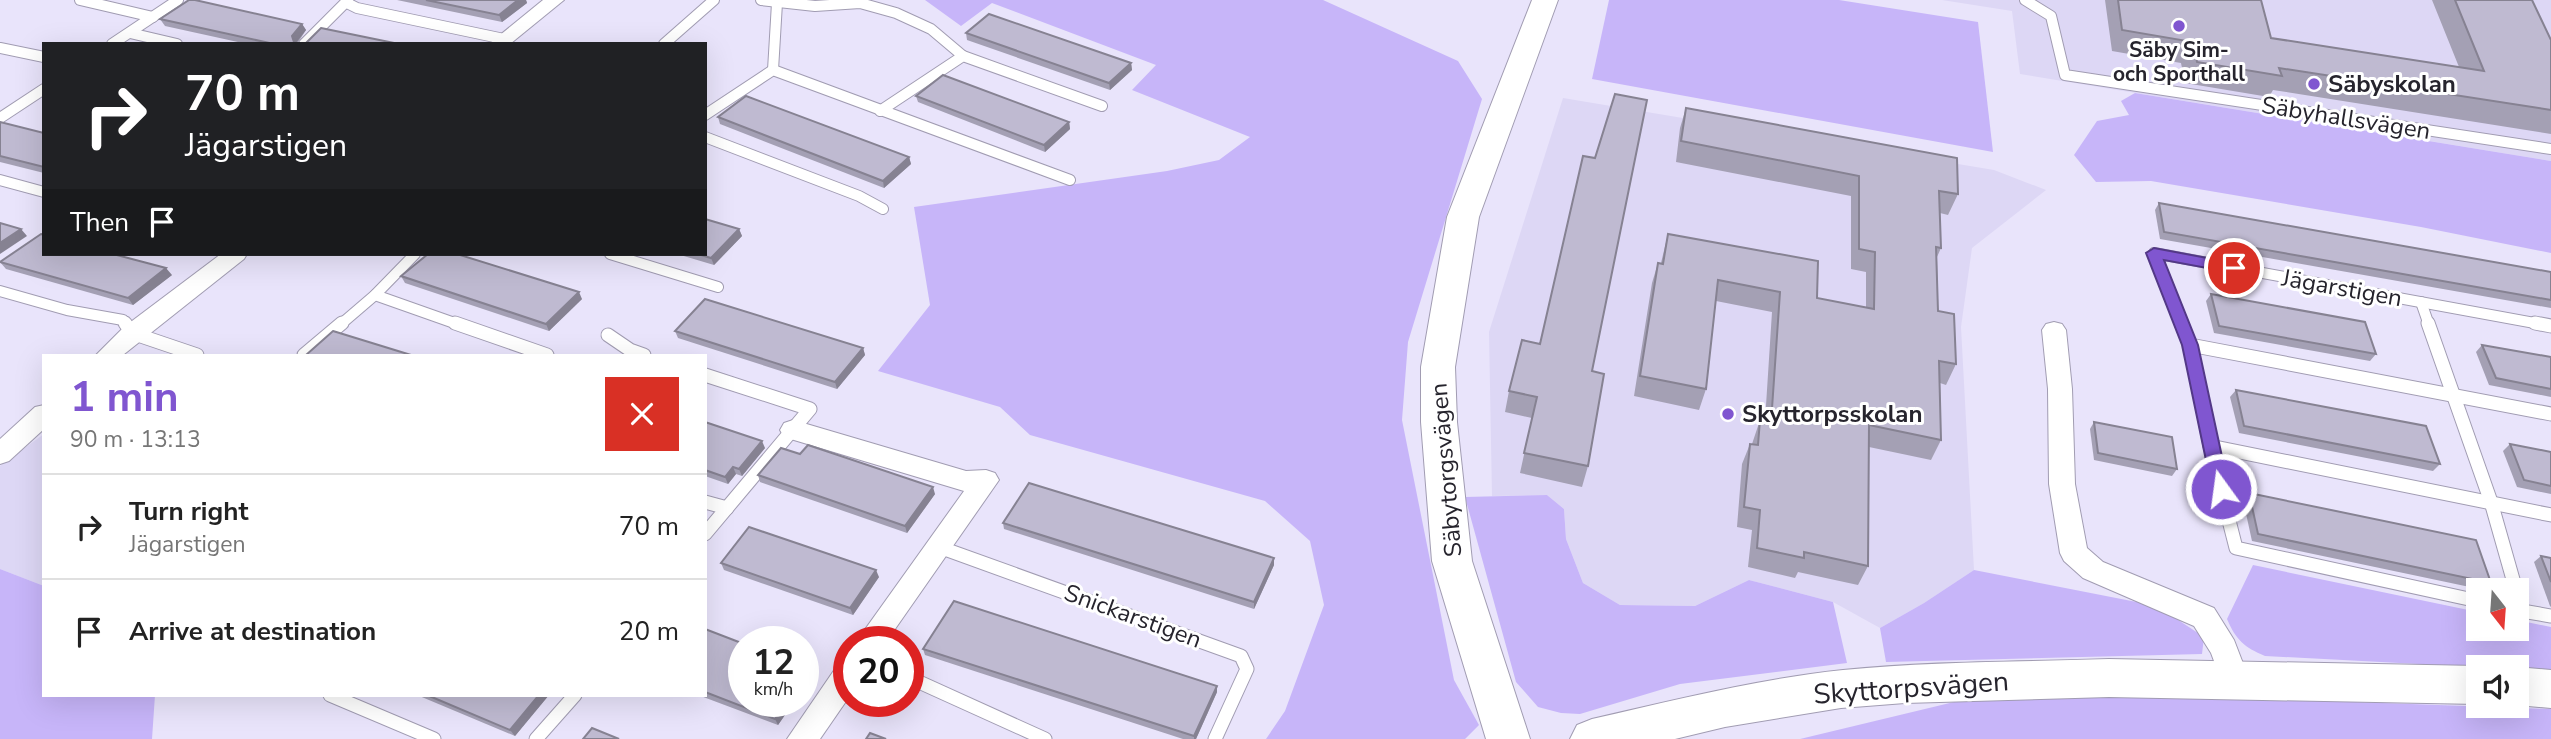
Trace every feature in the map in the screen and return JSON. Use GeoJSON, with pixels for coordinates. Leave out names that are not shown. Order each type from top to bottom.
{"type":"FeatureCollection","features":[{"type":"Feature","properties":{"kind":"street"},"geometry":{"type":"LineString","coordinates":[[501,41],[555,0]]}},
{"type":"Feature","properties":{"kind":"street","name":"Säbytorgsvägen"},"geometry":{"type":"LineString","coordinates":[[1508,739],[1452,561],[1438,422],[1438,367],[1463,217],[1522,67],[1545,0]]}},
{"type":"Feature","properties":{"kind":"street"},"geometry":{"type":"LineString","coordinates":[[108,354],[233,256]]}},
{"type":"Feature","properties":{"kind":"street"},"geometry":{"type":"LineString","coordinates":[[2054,330],[2060,389],[2062,484],[2074,553],[2093,570],[2204,617],[2224,649],[2234,679]]}},
{"type":"Feature","properties":{"kind":"street"},"geometry":{"type":"LineString","coordinates":[[0,454],[42,416]]}},
{"type":"Feature","properties":{"kind":"street"},"geometry":{"type":"LineString","coordinates":[[793,430],[966,481],[986,480],[882,626]]}},
{"type":"Feature","properties":{"kind":"street","name":"Skyttorpsvägen"},"geometry":{"type":"LineString","coordinates":[[1592,739],[1726,708],[1841,688],[1905,684],[2109,678],[2466,685]]}},
{"type":"Feature","properties":{"kind":"street"},"geometry":{"type":"LineString","coordinates":[[2529,688],[2551,689]]}},
{"type":"Feature","properties":{"kind":"street"},"geometry":{"type":"LineString","coordinates":[[802,739],[833,695]]}},
{"type":"Feature","properties":{"kind":"lane"},"geometry":{"type":"LineString","coordinates":[[80,0],[153,17]]}},
{"type":"Feature","properties":{"kind":"lane"},"geometry":{"type":"LineString","coordinates":[[115,42],[178,0]]}},
{"type":"Feature","properties":{"kind":"lane"},"geometry":{"type":"LineString","coordinates":[[666,42],[714,0]]}},
{"type":"Feature","properties":{"kind":"lane"},"geometry":{"type":"LineString","coordinates":[[761,0],[815,6],[860,3],[896,13],[930,29],[963,56],[1102,106]]}},
{"type":"Feature","properties":{"kind":"lane","name":"Säbyhallsvägen"},"geometry":{"type":"LineString","coordinates":[[2025,0],[2051,16],[2065,75],[2551,149]]}},
{"type":"Feature","properties":{"kind":"lane"},"geometry":{"type":"LineString","coordinates":[[306,42],[347,1],[357,8],[501,41]]}},
{"type":"Feature","properties":{"kind":"lane"},"geometry":{"type":"LineString","coordinates":[[773,70],[777,3]]}},
{"type":"Feature","properties":{"kind":"lane"},"geometry":{"type":"LineString","coordinates":[[130,33],[168,42]]}},
{"type":"Feature","properties":{"kind":"lane"},"geometry":{"type":"LineString","coordinates":[[0,48],[42,57]]}},
{"type":"Feature","properties":{"kind":"lane"},"geometry":{"type":"LineString","coordinates":[[880,111],[963,56]]}},
{"type":"Feature","properties":{"kind":"lane"},"geometry":{"type":"LineString","coordinates":[[773,70],[1070,180]]}},
{"type":"Feature","properties":{"kind":"lane"},"geometry":{"type":"LineString","coordinates":[[707,114],[773,70]]}},
{"type":"Feature","properties":{"kind":"lane"},"geometry":{"type":"LineString","coordinates":[[0,118],[38,98]]}},
{"type":"Feature","properties":{"kind":"lane"},"geometry":{"type":"LineString","coordinates":[[707,138],[859,196],[883,209]]}},
{"type":"Feature","properties":{"kind":"lane"},"geometry":{"type":"LineString","coordinates":[[0,180],[42,191]]}},
{"type":"Feature","properties":{"kind":"lane","name":"Jägarstigen"},"geometry":{"type":"LineString","coordinates":[[2466,598],[2236,548],[2210,446],[2190,345],[2154,253],[2551,326]]}},
{"type":"Feature","properties":{"kind":"lane"},"geometry":{"type":"LineString","coordinates":[[305,354],[375,295],[413,256]]}},
{"type":"Feature","properties":{"kind":"lane"},"geometry":{"type":"LineString","coordinates":[[616,256],[718,288]]}},
{"type":"Feature","properties":{"kind":"lane"},"geometry":{"type":"LineString","coordinates":[[0,291],[66,310],[123,320],[132,333],[194,354]]}},
{"type":"Feature","properties":{"kind":"lane"},"geometry":{"type":"LineString","coordinates":[[375,295],[544,354]]}},
{"type":"Feature","properties":{"kind":"lane","name":"Jägarstigen"},"geometry":{"type":"LineString","coordinates":[[2421,302],[2491,502],[2513,578]]}},
{"type":"Feature","properties":{"kind":"lane"},"geometry":{"type":"LineString","coordinates":[[608,335],[641,354]]}},
{"type":"Feature","properties":{"kind":"lane"},"geometry":{"type":"LineString","coordinates":[[2190,345],[2551,414]]}},
{"type":"Feature","properties":{"kind":"lane"},"geometry":{"type":"LineString","coordinates":[[707,376],[810,409],[707,532]]}},
{"type":"Feature","properties":{"kind":"lane"},"geometry":{"type":"LineString","coordinates":[[2210,446],[2551,515]]}},
{"type":"Feature","properties":{"kind":"lane"},"geometry":{"type":"LineString","coordinates":[[707,503],[727,508]]}},
{"type":"Feature","properties":{"kind":"lane","name":"Snickarstigen"},"geometry":{"type":"LineString","coordinates":[[939,547],[1241,656],[1247,669],[1216,739]]}},
{"type":"Feature","properties":{"kind":"lane","name":"Jägarstigen"},"geometry":{"type":"LineString","coordinates":[[2529,612],[2551,616]]}},
{"type":"Feature","properties":{"kind":"lane"},"geometry":{"type":"LineString","coordinates":[[924,684],[1045,739]]}},
{"type":"Feature","properties":{"kind":"lane"},"geometry":{"type":"LineString","coordinates":[[335,697],[433,739]]}},
{"type":"Feature","properties":{"kind":"lane"},"geometry":{"type":"LineString","coordinates":[[536,739],[573,697]]}},
{"type":"Feature","properties":{"kind":"shaded area"},"geometry":{"type":"Polygon","coordinates":[[[925,0],[1323,0],[1458,61],[1482,99],[1408,342],[1402,420],[1454,680],[1479,725],[1465,739],[1266,739],[1285,711],[1324,605],[1310,541],[1265,501],[1030,435],[1000,407],[878,371],[930,305],[914,207],[1167,171],[1219,160],[1250,137],[1132,90],[1156,65],[992,3],[961,26],[925,0]]]}},
{"type":"Feature","properties":{"kind":"shaded area"},"geometry":{"type":"Polygon","coordinates":[[[1609,0],[1839,0],[1978,22],[1993,152],[1592,79],[1609,0]]]}},
{"type":"Feature","properties":{"kind":"shaded area","name":"Säbyskolan"},"geometry":{"type":"Polygon","coordinates":[[[1942,0],[2551,0],[2551,161],[2020,74],[2012,11],[1942,0]]]}},
{"type":"Feature","properties":{"kind":"shaded area"},"geometry":{"type":"Polygon","coordinates":[[[2135,93],[2551,161],[2551,253],[2421,227],[2151,181],[2096,182],[2074,155],[2097,121],[2129,115],[2121,101],[2135,93]]]}},
{"type":"Feature","properties":{"kind":"shaded area","name":"Skyttorpsskolan"},"geometry":{"type":"Polygon","coordinates":[[[1563,98],[1994,170],[2046,190],[1972,248],[1961,327],[1974,570],[1880,628],[1833,602],[1749,580],[1695,606],[1620,605],[1583,583],[1566,539],[1564,509],[1547,495],[1492,496],[1489,332],[1563,98]]]}},
{"type":"Feature","properties":{"kind":"shaded area"},"geometry":{"type":"Polygon","coordinates":[[[42,435],[42,585],[0,569],[0,466],[42,435]]]}},
{"type":"Feature","properties":{"kind":"shaded area"},"geometry":{"type":"Polygon","coordinates":[[[1547,495],[1564,509],[1566,539],[1583,583],[1620,605],[1695,606],[1749,580],[1833,602],[1847,663],[1680,684],[1580,714],[1561,713],[1538,707],[1516,682],[1465,497],[1547,495]]]}},
{"type":"Feature","properties":{"kind":"shaded area"},"geometry":{"type":"Polygon","coordinates":[[[2253,565],[2466,609],[2466,641],[2529,641],[2529,622],[2551,627],[2551,671],[2529,670],[2529,655],[2466,655],[2466,667],[2265,656],[2242,642],[2227,619],[2253,565]]]}},
{"type":"Feature","properties":{"kind":"shaded area"},"geometry":{"type":"Polygon","coordinates":[[[0,569],[42,585],[42,697],[155,697],[152,739],[0,739],[0,569]]]}},
{"type":"Feature","properties":{"kind":"shaded area"},"geometry":{"type":"Polygon","coordinates":[[[1974,570],[2157,606],[2204,637],[2202,654],[1886,662],[1880,628],[1974,570]]]}},
{"type":"Feature","properties":{"kind":"shaded area"},"geometry":{"type":"Polygon","coordinates":[[[2136,694],[2466,706],[2466,718],[2529,718],[2529,708],[2551,709],[2551,739],[1800,739],[1954,702],[2136,694]]]}},
{"type":"Feature","properties":{"kind":"building"},"geometry":{"type":"Polygon","coordinates":[[[189,0],[195,0],[302,24],[292,36],[294,42],[265,42],[160,19],[189,0]]]}},
{"type":"Feature","properties":{"kind":"building"},"geometry":{"type":"Polygon","coordinates":[[[426,0],[518,0],[499,15],[426,0]]]}},
{"type":"Feature","properties":{"kind":"building"},"geometry":{"type":"Polygon","coordinates":[[[2118,0],[2261,0],[2271,38],[2484,71],[2455,0],[2532,0],[2551,40],[2551,110],[2279,68],[2282,76],[2197,62],[2193,42],[2122,30],[2118,0]]]}},
{"type":"Feature","properties":{"kind":"building"},"geometry":{"type":"Polygon","coordinates":[[[989,14],[1131,63],[1109,83],[966,33],[989,14]]]}},
{"type":"Feature","properties":{"kind":"building"},"geometry":{"type":"Polygon","coordinates":[[[321,28],[389,42],[307,42],[321,28]]]}},
{"type":"Feature","properties":{"kind":"building"},"geometry":{"type":"Polygon","coordinates":[[[943,75],[1069,122],[1044,145],[916,96],[943,75]]]}},
{"type":"Feature","properties":{"kind":"building"},"geometry":{"type":"Polygon","coordinates":[[[1615,94],[1647,100],[1592,371],[1604,374],[1588,466],[1524,453],[1537,397],[1509,391],[1522,340],[1540,344],[1583,156],[1595,158],[1615,94]]]}},
{"type":"Feature","properties":{"kind":"building"},"geometry":{"type":"Polygon","coordinates":[[[746,96],[909,157],[883,181],[718,117],[746,96]]]}},
{"type":"Feature","properties":{"kind":"building"},"geometry":{"type":"Polygon","coordinates":[[[1686,108],[1957,158],[1958,194],[1939,191],[1941,248],[1936,247],[1938,311],[1954,314],[1956,364],[1939,361],[1941,440],[1869,425],[1868,566],[1804,552],[1804,558],[1757,548],[1760,510],[1744,507],[1750,444],[1758,445],[1760,420],[1771,423],[1780,292],[1718,280],[1706,389],[1640,376],[1658,263],[1663,264],[1668,234],[1818,261],[1817,298],[1874,309],[1875,252],[1859,249],[1859,176],[1681,141],[1686,108]]]}},
{"type":"Feature","properties":{"kind":"building"},"geometry":{"type":"Polygon","coordinates":[[[0,122],[42,132],[42,166],[0,156],[0,122]]]}},
{"type":"Feature","properties":{"kind":"building"},"geometry":{"type":"Polygon","coordinates":[[[2159,203],[2551,272],[2551,300],[2164,232],[2159,203]]]}},
{"type":"Feature","properties":{"kind":"building"},"geometry":{"type":"Polygon","coordinates":[[[707,220],[739,229],[711,258],[704,256],[707,256],[707,220]]]}},
{"type":"Feature","properties":{"kind":"building"},"geometry":{"type":"Polygon","coordinates":[[[0,223],[21,229],[0,243],[0,223]]]}},
{"type":"Feature","properties":{"kind":"building"},"geometry":{"type":"Polygon","coordinates":[[[41,234],[42,256],[121,256],[166,268],[128,298],[0,262],[41,234]]]}},
{"type":"Feature","properties":{"kind":"building"},"geometry":{"type":"Polygon","coordinates":[[[426,256],[463,256],[579,292],[546,324],[401,276],[426,256]]]}},
{"type":"Feature","properties":{"kind":"building"},"geometry":{"type":"Polygon","coordinates":[[[2211,294],[2365,322],[2376,354],[2219,326],[2211,294]]]}},
{"type":"Feature","properties":{"kind":"building"},"geometry":{"type":"Polygon","coordinates":[[[705,299],[863,348],[835,382],[675,331],[705,299]]]}},
{"type":"Feature","properties":{"kind":"building"},"geometry":{"type":"Polygon","coordinates":[[[333,331],[408,354],[307,354],[333,331]]]}},
{"type":"Feature","properties":{"kind":"building"},"geometry":{"type":"Polygon","coordinates":[[[2482,345],[2551,357],[2551,389],[2496,378],[2482,345]]]}},
{"type":"Feature","properties":{"kind":"building"},"geometry":{"type":"Polygon","coordinates":[[[2236,390],[2426,426],[2440,464],[2244,426],[2236,390]]]}},
{"type":"Feature","properties":{"kind":"building"},"geometry":{"type":"Polygon","coordinates":[[[2094,422],[2172,437],[2177,469],[2098,453],[2094,422]]]}},
{"type":"Feature","properties":{"kind":"building"},"geometry":{"type":"Polygon","coordinates":[[[707,423],[762,441],[739,469],[733,467],[725,477],[707,471],[707,423]]]}},
{"type":"Feature","properties":{"kind":"building"},"geometry":{"type":"Polygon","coordinates":[[[2510,444],[2551,452],[2551,486],[2524,480],[2510,444]]]}},
{"type":"Feature","properties":{"kind":"building"},"geometry":{"type":"Polygon","coordinates":[[[808,445],[933,487],[905,526],[758,475],[781,448],[800,454],[808,445]]]}},
{"type":"Feature","properties":{"kind":"building"},"geometry":{"type":"Polygon","coordinates":[[[1029,483],[1274,558],[1254,602],[1003,523],[1029,483]]]}},
{"type":"Feature","properties":{"kind":"building"},"geometry":{"type":"Polygon","coordinates":[[[2249,493],[2476,540],[2489,578],[2467,578],[2258,534],[2249,493]]]}},
{"type":"Feature","properties":{"kind":"building"},"geometry":{"type":"Polygon","coordinates":[[[749,527],[876,570],[850,608],[721,563],[749,527]]]}},
{"type":"Feature","properties":{"kind":"building"},"geometry":{"type":"Polygon","coordinates":[[[2541,556],[2551,558],[2551,582],[2541,556]]]}},
{"type":"Feature","properties":{"kind":"building"},"geometry":{"type":"Polygon","coordinates":[[[954,601],[1217,686],[1194,736],[924,647],[954,601]]]}},
{"type":"Feature","properties":{"kind":"building"},"geometry":{"type":"Polygon","coordinates":[[[707,630],[728,638],[728,701],[707,693],[707,630]]]}},
{"type":"Feature","properties":{"kind":"building"},"geometry":{"type":"Polygon","coordinates":[[[432,697],[537,697],[510,730],[432,697]]]}},
{"type":"Feature","properties":{"kind":"building"},"geometry":{"type":"Polygon","coordinates":[[[592,728],[619,739],[583,739],[592,728]]]}},
{"type":"Feature","properties":{"kind":"building"},"geometry":{"type":"Polygon","coordinates":[[[870,733],[886,739],[866,739],[870,733]]]}},
{"type":"Feature","properties":{"kind":"place","name":"Säby Sim- och Sporthall"},"geometry":{"type":"Point","coordinates":[2179,26]}},
{"type":"Feature","properties":{"kind":"place","name":"Säbyskolan"},"geometry":{"type":"Point","coordinates":[2314,84]}},
{"type":"Feature","properties":{"kind":"place","name":"Skyttorpsskolan"},"geometry":{"type":"Point","coordinates":[1728,414]}},
{"type":"Feature","properties":{"kind":"route"},"geometry":{"type":"LineString","coordinates":[[2221,489],[2190,345],[2154,253],[2234,268]]}}]}
